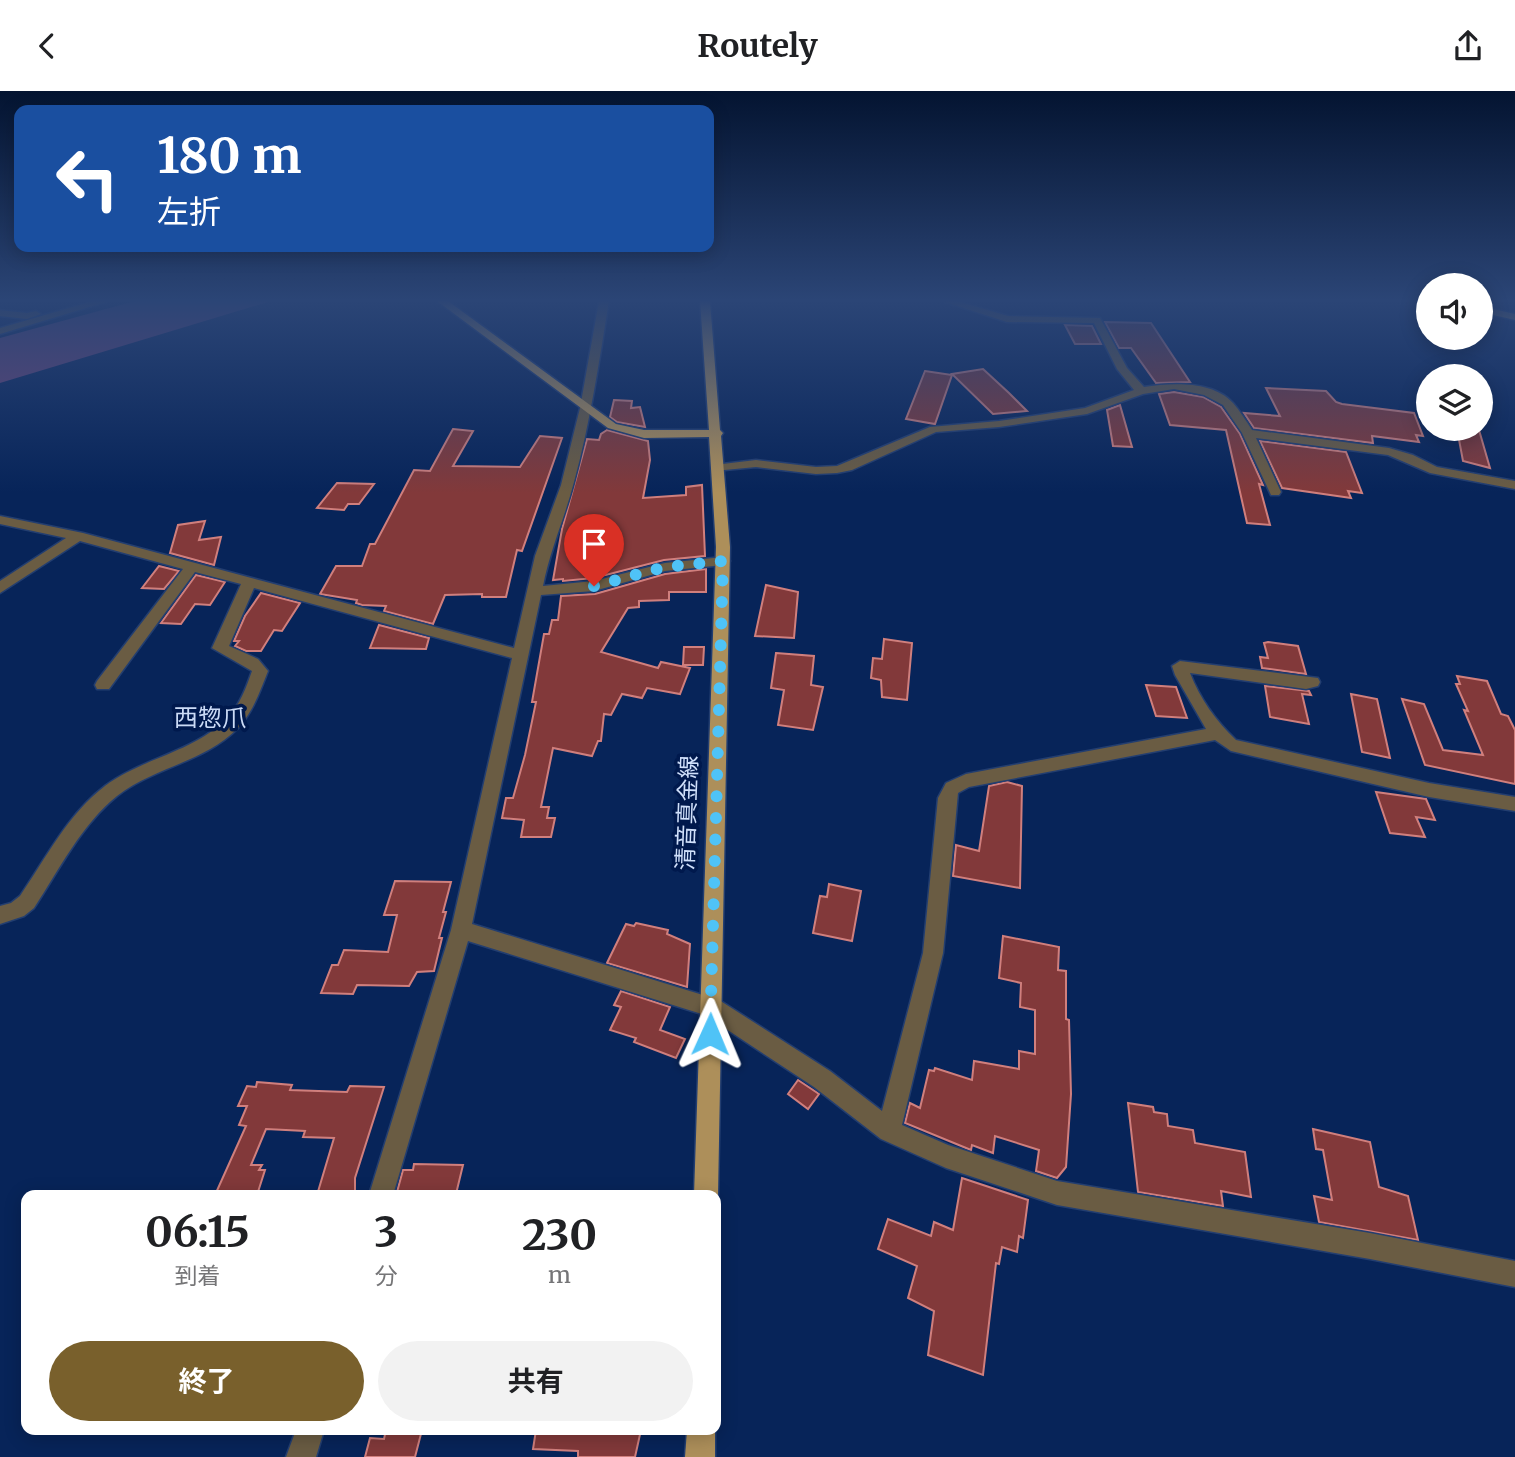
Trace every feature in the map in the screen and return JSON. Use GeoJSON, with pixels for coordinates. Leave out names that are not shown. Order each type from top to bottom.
{"type":"FeatureCollection","features":[{"type":"Feature","properties":{"kind":"main road"},"geometry":{"type":"LineString","coordinates":[[527,365],[612,426],[628,431],[659,434],[716,433]]}},
{"type":"Feature","properties":{"kind":"main road","name":"清音真金線"},"geometry":{"type":"LineString","coordinates":[[706,1190],[723,561],[710,365]]}},
{"type":"Feature","properties":{"kind":"main road"},"geometry":{"type":"LineString","coordinates":[[700,1457],[701,1435]]}},
{"type":"Feature","properties":{"kind":"street"},"geometry":{"type":"LineString","coordinates":[[383,1190],[461,930],[542,556],[567,485],[586,408],[593,365]]}},
{"type":"Feature","properties":{"kind":"street"},"geometry":{"type":"LineString","coordinates":[[1120,365],[1141,391]]}},
{"type":"Feature","properties":{"kind":"street"},"geometry":{"type":"LineString","coordinates":[[718,468],[738,464],[761,464],[818,471],[834,470],[848,467],[934,429],[999,424],[1087,411],[1141,391],[1166,386],[1208,392],[1227,403],[1248,433],[1275,492]]}},
{"type":"Feature","properties":{"kind":"street"},"geometry":{"type":"LineString","coordinates":[[1248,433],[1389,452],[1434,470],[1515,485]]}},
{"type":"Feature","properties":{"kind":"street"},"geometry":{"type":"LineString","coordinates":[[0,520],[78,536],[520,655]]}},
{"type":"Feature","properties":{"kind":"street"},"geometry":{"type":"LineString","coordinates":[[0,588],[78,536]]}},
{"type":"Feature","properties":{"kind":"street"},"geometry":{"type":"LineString","coordinates":[[534,591],[594,586],[665,567],[723,561]]}},
{"type":"Feature","properties":{"kind":"street"},"geometry":{"type":"LineString","coordinates":[[103,685],[192,567]]}},
{"type":"Feature","properties":{"kind":"street"},"geometry":{"type":"LineString","coordinates":[[0,915],[17,910],[27,902],[70,835],[111,791],[144,771],[202,748],[239,715],[260,671],[258,665],[250,660],[220,648],[249,582]]}},
{"type":"Feature","properties":{"kind":"street"},"geometry":{"type":"LineString","coordinates":[[1312,682],[1180,666],[1194,701],[1217,733],[1231,745],[1429,790],[1515,804]]}},
{"type":"Feature","properties":{"kind":"street"},"geometry":{"type":"LineString","coordinates":[[889,1131],[928,980],[945,809],[953,788],[975,779],[1217,733]]}},
{"type":"Feature","properties":{"kind":"street"},"geometry":{"type":"LineString","coordinates":[[461,930],[711,1007],[822,1079],[889,1131],[946,1156],[1057,1193],[1370,1246],[1515,1274]]}},
{"type":"Feature","properties":{"kind":"street"},"geometry":{"type":"LineString","coordinates":[[301,1457],[308,1435]]}},
{"type":"Feature","properties":{"kind":"shaded area"},"geometry":{"type":"Polygon","coordinates":[[[0,365],[60,365],[0,383],[0,365]]]}},
{"type":"Feature","properties":{"kind":"building"},"geometry":{"type":"Polygon","coordinates":[[[1143,365],[1179,365],[1190,382],[1156,383],[1143,365]]]}},
{"type":"Feature","properties":{"kind":"building"},"geometry":{"type":"Polygon","coordinates":[[[983,369],[1027,411],[993,414],[952,374],[983,369]]]}},
{"type":"Feature","properties":{"kind":"building"},"geometry":{"type":"Polygon","coordinates":[[[925,371],[952,375],[935,424],[906,419],[925,371]]]}},
{"type":"Feature","properties":{"kind":"building"},"geometry":{"type":"Polygon","coordinates":[[[1266,388],[1326,391],[1336,402],[1342,404],[1414,413],[1416,441],[1419,442],[1372,436],[1373,443],[1254,428],[1244,413],[1280,416],[1266,388]]]}},
{"type":"Feature","properties":{"kind":"building"},"geometry":{"type":"Polygon","coordinates":[[[1174,392],[1203,397],[1221,407],[1240,434],[1263,485],[1259,484],[1270,525],[1247,523],[1226,430],[1170,425],[1159,394],[1174,392]]]}},
{"type":"Feature","properties":{"kind":"building"},"geometry":{"type":"Polygon","coordinates":[[[614,400],[632,401],[631,408],[640,407],[645,427],[617,422],[610,417],[614,400]]]}},
{"type":"Feature","properties":{"kind":"building"},"geometry":{"type":"Polygon","coordinates":[[[1120,405],[1132,447],[1113,446],[1107,410],[1120,405]]]}},
{"type":"Feature","properties":{"kind":"building"},"geometry":{"type":"Polygon","coordinates":[[[453,429],[473,431],[453,466],[520,467],[540,436],[562,438],[522,551],[517,550],[506,597],[482,597],[482,594],[445,595],[433,624],[384,611],[386,606],[362,605],[356,603],[357,600],[320,594],[336,566],[362,566],[370,544],[375,544],[414,470],[430,471],[453,429]]]}},
{"type":"Feature","properties":{"kind":"building"},"geometry":{"type":"Polygon","coordinates":[[[607,430],[648,441],[650,460],[643,498],[686,495],[686,487],[702,485],[705,556],[664,560],[594,578],[553,580],[562,529],[587,439],[599,440],[601,434],[607,430]]]}},
{"type":"Feature","properties":{"kind":"building"},"geometry":{"type":"Polygon","coordinates":[[[1260,441],[1346,452],[1362,493],[1348,491],[1351,498],[1282,488],[1260,441]]]}},
{"type":"Feature","properties":{"kind":"building"},"geometry":{"type":"Polygon","coordinates":[[[1459,441],[1482,441],[1490,468],[1463,461],[1459,441]]]}},
{"type":"Feature","properties":{"kind":"building"},"geometry":{"type":"Polygon","coordinates":[[[337,483],[374,484],[359,504],[348,504],[344,510],[317,508],[337,483]]]}},
{"type":"Feature","properties":{"kind":"building"},"geometry":{"type":"Polygon","coordinates":[[[205,521],[199,540],[221,537],[214,565],[170,553],[178,525],[205,521]]]}},
{"type":"Feature","properties":{"kind":"building"},"geometry":{"type":"Polygon","coordinates":[[[159,566],[179,571],[164,589],[142,588],[159,566]]]}},
{"type":"Feature","properties":{"kind":"building"},"geometry":{"type":"Polygon","coordinates":[[[706,569],[706,592],[669,592],[669,600],[639,601],[639,607],[628,608],[601,652],[658,668],[661,662],[690,668],[680,694],[647,688],[642,698],[622,694],[611,715],[604,714],[601,741],[598,741],[592,756],[553,748],[541,807],[549,807],[547,818],[555,818],[551,837],[521,837],[524,820],[502,818],[506,798],[513,798],[525,755],[536,702],[532,702],[544,634],[549,634],[552,620],[558,620],[561,596],[595,594],[665,574],[706,569]]]}},
{"type":"Feature","properties":{"kind":"building"},"geometry":{"type":"Polygon","coordinates":[[[196,575],[225,582],[210,605],[195,604],[181,624],[161,623],[196,575]]]}},
{"type":"Feature","properties":{"kind":"building"},"geometry":{"type":"Polygon","coordinates":[[[766,585],[798,592],[794,638],[755,636],[766,585]]]}},
{"type":"Feature","properties":{"kind":"building"},"geometry":{"type":"Polygon","coordinates":[[[261,593],[300,603],[282,631],[274,630],[261,651],[246,651],[235,646],[239,641],[234,641],[245,616],[261,593]]]}},
{"type":"Feature","properties":{"kind":"building"},"geometry":{"type":"Polygon","coordinates":[[[379,625],[429,638],[426,649],[370,648],[379,625]]]}},
{"type":"Feature","properties":{"kind":"building"},"geometry":{"type":"Polygon","coordinates":[[[884,639],[912,643],[907,700],[882,697],[881,680],[871,678],[873,658],[882,659],[884,639]]]}},
{"type":"Feature","properties":{"kind":"building"},"geometry":{"type":"Polygon","coordinates":[[[1264,643],[1298,646],[1306,674],[1262,668],[1260,657],[1268,658],[1264,643]]]}},
{"type":"Feature","properties":{"kind":"building"},"geometry":{"type":"Polygon","coordinates":[[[684,647],[704,647],[703,665],[683,665],[684,647]]]}},
{"type":"Feature","properties":{"kind":"building"},"geometry":{"type":"Polygon","coordinates":[[[776,653],[814,656],[811,685],[823,687],[813,730],[778,725],[784,690],[771,688],[776,653]]]}},
{"type":"Feature","properties":{"kind":"building"},"geometry":{"type":"Polygon","coordinates":[[[1457,676],[1487,681],[1501,714],[1508,716],[1515,730],[1515,784],[1425,765],[1402,699],[1424,704],[1443,750],[1483,755],[1464,710],[1468,711],[1456,684],[1460,684],[1457,676]]]}},
{"type":"Feature","properties":{"kind":"building"},"geometry":{"type":"Polygon","coordinates":[[[1146,685],[1176,687],[1187,718],[1156,716],[1146,685]]]}},
{"type":"Feature","properties":{"kind":"building"},"geometry":{"type":"Polygon","coordinates":[[[1265,686],[1309,691],[1311,695],[1302,694],[1309,724],[1270,717],[1265,686]]]}},
{"type":"Feature","properties":{"kind":"building"},"geometry":{"type":"Polygon","coordinates":[[[1351,694],[1377,699],[1390,758],[1362,752],[1351,694]]]}},
{"type":"Feature","properties":{"kind":"building"},"geometry":{"type":"Polygon","coordinates":[[[1007,782],[1022,786],[1020,888],[953,876],[956,845],[979,851],[989,786],[1007,782]]]}},
{"type":"Feature","properties":{"kind":"building"},"geometry":{"type":"Polygon","coordinates":[[[1376,792],[1426,799],[1435,820],[1416,817],[1425,837],[1390,833],[1376,792]]]}},
{"type":"Feature","properties":{"kind":"building"},"geometry":{"type":"Polygon","coordinates":[[[395,881],[451,882],[443,912],[446,912],[434,971],[417,972],[409,986],[357,985],[353,994],[321,993],[332,965],[338,965],[344,950],[388,952],[397,915],[384,915],[395,881]]]}},
{"type":"Feature","properties":{"kind":"building"},"geometry":{"type":"Polygon","coordinates":[[[829,884],[861,891],[852,941],[813,933],[820,896],[827,897],[829,884]]]}},
{"type":"Feature","properties":{"kind":"building"},"geometry":{"type":"Polygon","coordinates":[[[636,923],[668,930],[667,934],[690,944],[687,987],[607,963],[626,924],[634,926],[636,923]]]}},
{"type":"Feature","properties":{"kind":"building"},"geometry":{"type":"Polygon","coordinates":[[[1003,936],[1059,947],[1058,970],[1066,971],[1071,1094],[1066,1167],[1057,1178],[1036,1171],[1039,1150],[995,1136],[993,1153],[972,1145],[971,1150],[905,1123],[910,1103],[920,1108],[929,1070],[934,1071],[935,1068],[972,1080],[974,1061],[1019,1069],[1019,1051],[1035,1054],[1035,1010],[1020,1007],[1021,983],[999,978],[1003,936]]]}},
{"type":"Feature","properties":{"kind":"building"},"geometry":{"type":"Polygon","coordinates":[[[621,991],[670,1007],[660,1030],[685,1039],[676,1058],[634,1042],[636,1038],[610,1030],[621,1007],[614,1005],[621,991]]]}},
{"type":"Feature","properties":{"kind":"building"},"geometry":{"type":"Polygon","coordinates":[[[798,1080],[819,1094],[808,1109],[788,1094],[798,1080]]]}},
{"type":"Feature","properties":{"kind":"building"},"geometry":{"type":"Polygon","coordinates":[[[257,1082],[292,1085],[290,1090],[347,1092],[350,1086],[384,1087],[355,1178],[355,1190],[318,1190],[334,1138],[303,1137],[305,1131],[266,1129],[251,1165],[262,1165],[259,1170],[265,1170],[259,1190],[217,1190],[246,1126],[239,1125],[247,1106],[238,1106],[247,1086],[256,1087],[257,1082]]]}},
{"type":"Feature","properties":{"kind":"building"},"geometry":{"type":"Polygon","coordinates":[[[1128,1103],[1153,1107],[1154,1112],[1167,1114],[1168,1126],[1193,1130],[1195,1143],[1245,1152],[1251,1197],[1221,1191],[1223,1206],[1138,1192],[1128,1103]]]}},
{"type":"Feature","properties":{"kind":"building"},"geometry":{"type":"Polygon","coordinates":[[[1313,1129],[1370,1142],[1379,1187],[1408,1196],[1418,1240],[1319,1222],[1314,1196],[1332,1200],[1323,1150],[1316,1149],[1313,1129]]]}},
{"type":"Feature","properties":{"kind":"building"},"geometry":{"type":"Polygon","coordinates":[[[414,1164],[463,1165],[457,1190],[398,1190],[403,1170],[413,1170],[414,1164]]]}},
{"type":"Feature","properties":{"kind":"building"},"geometry":{"type":"Polygon","coordinates":[[[962,1178],[1028,1200],[1023,1238],[1019,1236],[1017,1252],[1002,1247],[999,1264],[996,1263],[983,1375],[928,1355],[934,1311],[908,1298],[917,1266],[878,1249],[888,1219],[931,1236],[934,1222],[953,1230],[962,1178]]]}},
{"type":"Feature","properties":{"kind":"building"},"geometry":{"type":"Polygon","coordinates":[[[385,1435],[421,1435],[415,1457],[365,1457],[370,1438],[384,1439],[385,1435]]]}},
{"type":"Feature","properties":{"kind":"building"},"geometry":{"type":"Polygon","coordinates":[[[535,1435],[640,1435],[635,1457],[578,1457],[578,1451],[533,1449],[535,1435]]]}},
{"type":"Feature","properties":{"kind":"district","name":"西惣爪"},"geometry":{"type":"Point","coordinates":[210,718]}},
{"type":"Feature","properties":{"kind":"route"},"geometry":{"type":"LineString","coordinates":[[594,586],[665,567],[723,561],[710,1034]]}}]}
